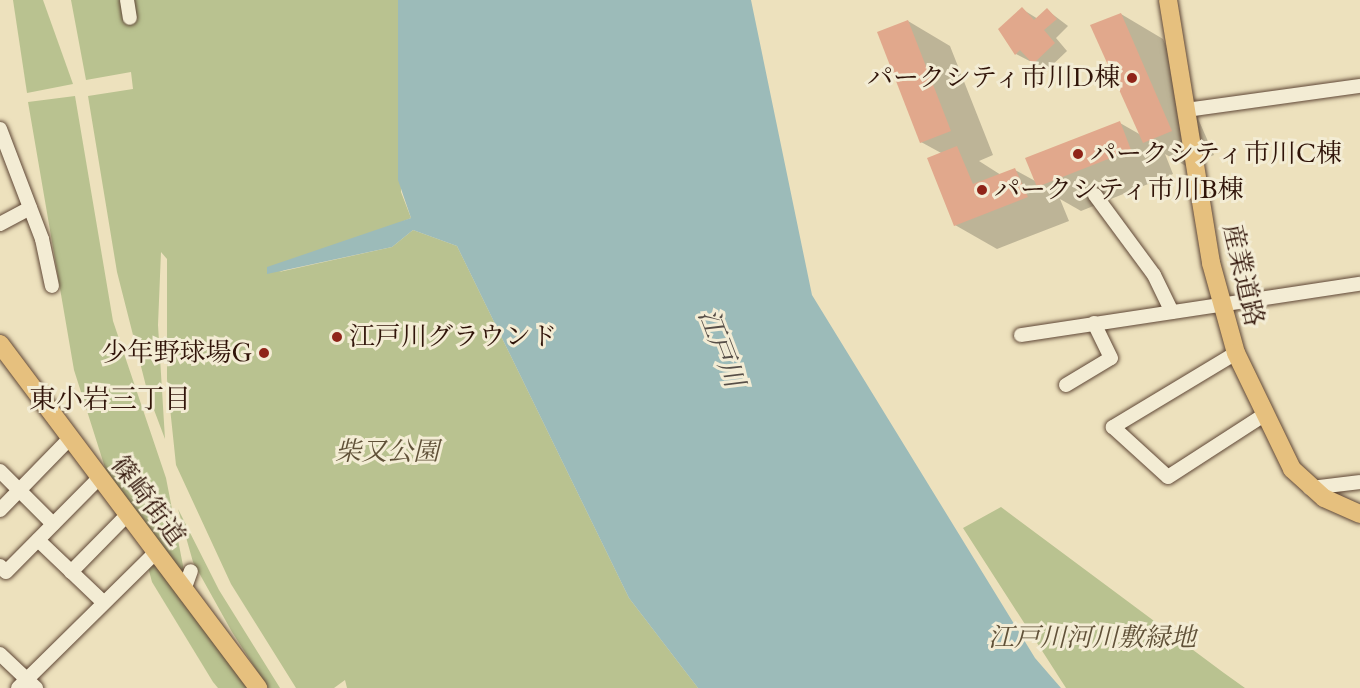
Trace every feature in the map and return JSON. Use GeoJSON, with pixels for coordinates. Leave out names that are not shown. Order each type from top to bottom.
{"type":"FeatureCollection","features":[{"type":"Feature","properties":{"kind":"main road","name":"産業道路"},"geometry":{"type":"LineString","coordinates":[[1168,0],[1220,305],[1236,353],[1280,451],[1310,488],[1360,514]]}},
{"type":"Feature","properties":{"kind":"main road","name":"篠崎街道"},"geometry":{"type":"LineString","coordinates":[[0,345],[98,479],[258,688]]}},
{"type":"Feature","properties":{"kind":"street"},"geometry":{"type":"LineString","coordinates":[[128,0],[130,18]]}},
{"type":"Feature","properties":{"kind":"street"},"geometry":{"type":"LineString","coordinates":[[1186,110],[1360,86]]}},
{"type":"Feature","properties":{"kind":"street"},"geometry":{"type":"LineString","coordinates":[[0,129],[30,208],[52,286]]}},
{"type":"Feature","properties":{"kind":"street"},"geometry":{"type":"LineString","coordinates":[[1095,195],[1154,275],[1167,313]]}},
{"type":"Feature","properties":{"kind":"street"},"geometry":{"type":"LineString","coordinates":[[0,224],[30,208]]}},
{"type":"Feature","properties":{"kind":"street"},"geometry":{"type":"LineString","coordinates":[[1021,334],[1360,284]]}},
{"type":"Feature","properties":{"kind":"street"},"geometry":{"type":"LineString","coordinates":[[1066,385],[1111,358],[1094,323]]}},
{"type":"Feature","properties":{"kind":"street"},"geometry":{"type":"LineString","coordinates":[[1236,353],[1113,427],[1168,477],[1264,415]]}},
{"type":"Feature","properties":{"kind":"street"},"geometry":{"type":"LineString","coordinates":[[0,510],[69,439]]}},
{"type":"Feature","properties":{"kind":"street"},"geometry":{"type":"LineString","coordinates":[[0,471],[53,524]]}},
{"type":"Feature","properties":{"kind":"street"},"geometry":{"type":"LineString","coordinates":[[0,566],[6,572],[98,479]]}},
{"type":"Feature","properties":{"kind":"street"},"geometry":{"type":"LineString","coordinates":[[1310,488],[1360,482]]}},
{"type":"Feature","properties":{"kind":"street"},"geometry":{"type":"LineString","coordinates":[[71,572],[126,516]]}},
{"type":"Feature","properties":{"kind":"street"},"geometry":{"type":"LineString","coordinates":[[38,540],[104,602]]}},
{"type":"Feature","properties":{"kind":"street"},"geometry":{"type":"LineString","coordinates":[[0,654],[27,685],[104,602],[155,553]]}},
{"type":"Feature","properties":{"kind":"street"},"geometry":{"type":"LineString","coordinates":[[184,590],[190,571]]}},
{"type":"Feature","properties":{"kind":"green space"},"geometry":{"type":"Polygon","coordinates":[[[13,0],[43,0],[73,84],[27,93],[13,0]]]}},
{"type":"Feature","properties":{"kind":"green space","name":"柴又公園"},"geometry":{"type":"Polygon","coordinates":[[[71,0],[398,0],[401,192],[411,218],[279,272],[392,247],[413,230],[457,246],[629,598],[698,688],[347,688],[345,680],[334,688],[296,688],[231,584],[176,465],[167,379],[167,259],[161,252],[158,325],[165,439],[148,394],[117,272],[88,96],[133,89],[131,72],[86,80],[71,0]]]}},
{"type":"Feature","properties":{"kind":"green space"},"geometry":{"type":"Polygon","coordinates":[[[75,96],[113,321],[166,478],[185,576],[107,474],[74,370],[28,102],[75,96]]]}},
{"type":"Feature","properties":{"kind":"green space","name":"江戸川河川敷緑地"},"geometry":{"type":"Polygon","coordinates":[[[1001,507],[1245,688],[1066,688],[963,528],[1001,507]]]}},
{"type":"Feature","properties":{"kind":"green space"},"geometry":{"type":"Polygon","coordinates":[[[178,509],[219,590],[280,688],[268,688],[232,632],[193,562],[178,509]]]}},
{"type":"Feature","properties":{"kind":"green space"},"geometry":{"type":"Polygon","coordinates":[[[155,565],[250,688],[218,688],[213,682],[152,582],[148,567],[155,565]]]}},
{"type":"Feature","properties":{"kind":"water","name":"江戸川"},"geometry":{"type":"Polygon","coordinates":[[[398,0],[751,0],[812,295],[1035,658],[1061,688],[698,688],[629,598],[457,246],[413,230],[392,247],[267,274],[267,267],[411,218],[398,180],[398,0]]]}},
{"type":"Feature","properties":{"kind":"building"},"geometry":{"type":"Polygon","coordinates":[[[1022,7],[1034,20],[1047,8],[1057,19],[1044,30],[1055,43],[1033,64],[1020,50],[1015,55],[998,29],[1022,7]]]}},
{"type":"Feature","properties":{"kind":"building","name":"パークシティ市川D棟"},"geometry":{"type":"Polygon","coordinates":[[[1121,13],[1172,131],[1143,143],[1090,25],[1121,13]]]}},
{"type":"Feature","properties":{"kind":"building"},"geometry":{"type":"Polygon","coordinates":[[[908,20],[951,131],[920,143],[877,32],[908,20]]]}},
{"type":"Feature","properties":{"kind":"building","name":"パークシティ市川C棟"},"geometry":{"type":"Polygon","coordinates":[[[1120,121],[1131,150],[1037,187],[1025,158],[1120,121]]]}},
{"type":"Feature","properties":{"kind":"building","name":"パークシティ市川B棟"},"geometry":{"type":"Polygon","coordinates":[[[957,146],[973,184],[1015,168],[1028,197],[954,226],[927,158],[957,146]]]}},
{"type":"Feature","properties":{"kind":"place","name":"パークシティ市川D棟"},"geometry":{"type":"Point","coordinates":[1132,78]}},
{"type":"Feature","properties":{"kind":"place","name":"パークシティ市川C棟"},"geometry":{"type":"Point","coordinates":[1078,154]}},
{"type":"Feature","properties":{"kind":"place","name":"パークシティ市川B棟"},"geometry":{"type":"Point","coordinates":[982,190]}},
{"type":"Feature","properties":{"kind":"place","name":"江戸川グラウンド"},"geometry":{"type":"Point","coordinates":[337,337]}},
{"type":"Feature","properties":{"kind":"place","name":"少年野球場G"},"geometry":{"type":"Point","coordinates":[264,353]}},
{"type":"Feature","properties":{"kind":"district","name":"東小岩三丁目"},"geometry":{"type":"Point","coordinates":[110,400]}}]}
